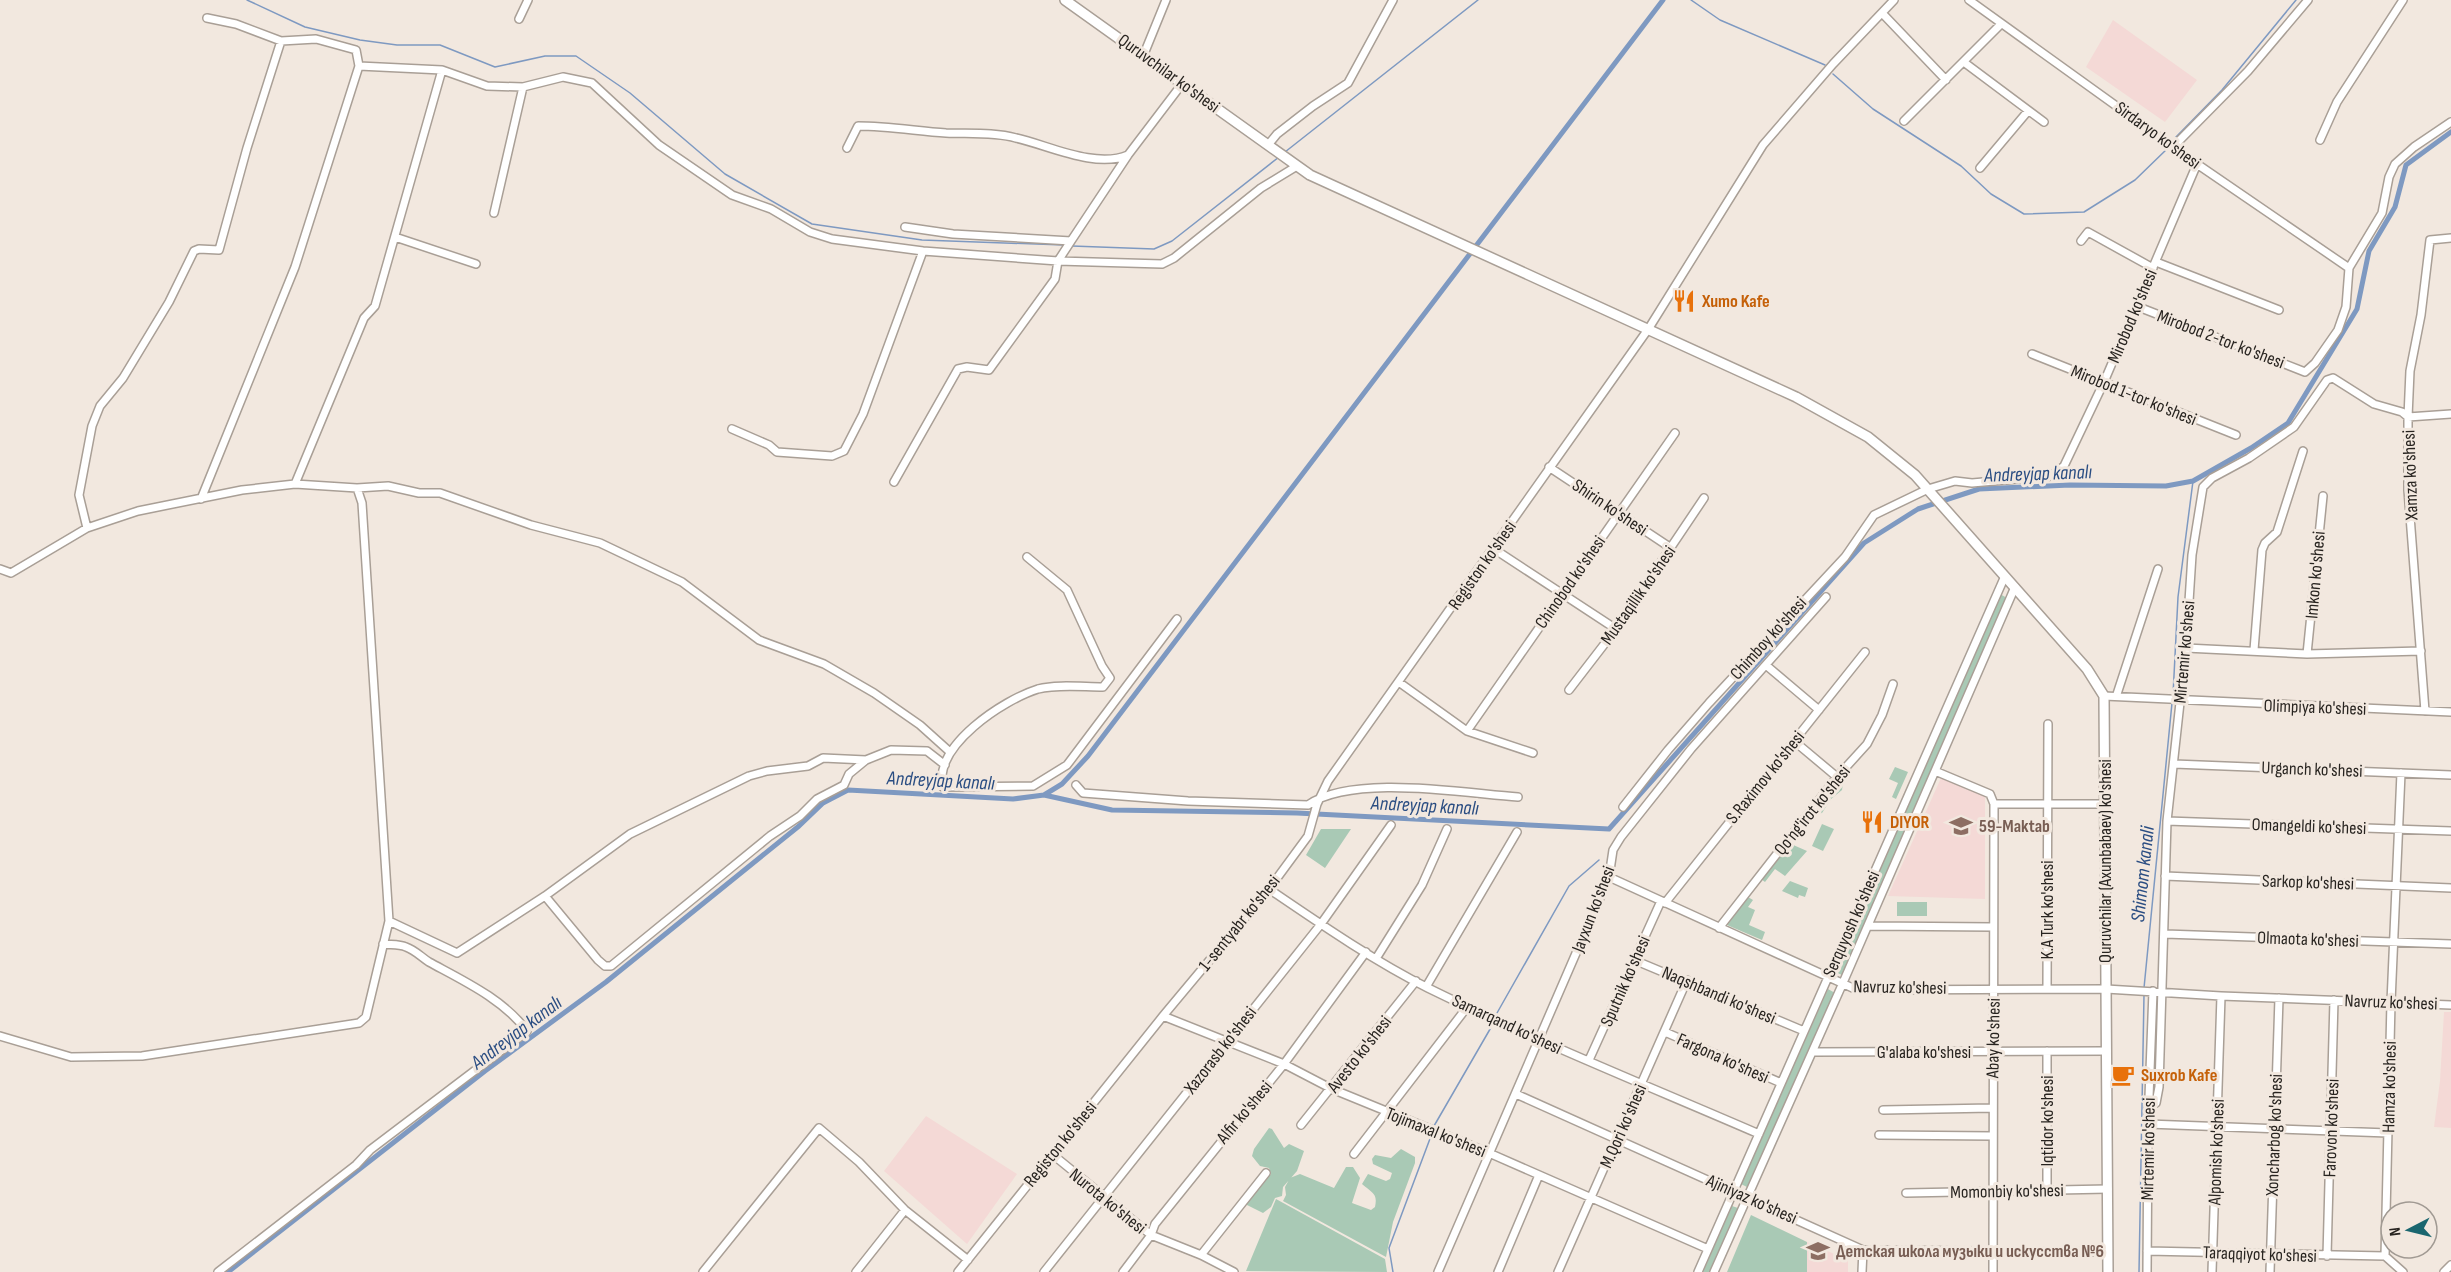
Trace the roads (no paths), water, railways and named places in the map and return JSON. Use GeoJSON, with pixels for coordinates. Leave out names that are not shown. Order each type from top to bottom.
{"type":"FeatureCollection","features":[{"type":"Feature","properties":{"kind":"main road","name":"Quruvchilar ko'shesi"},"geometry":{"type":"LineString","coordinates":[[1065,0],[1144,54],[1293,163],[1364,201],[1796,397],[1868,437],[1915,475],[2005,576]]}},
{"type":"Feature","properties":{"kind":"main road"},"geometry":{"type":"LineString","coordinates":[[2005,576],[2087,669],[2104,696]]}},
{"type":"Feature","properties":{"kind":"main road","name":"Quruvchilar (Axunbabaev) ko'shesi"},"geometry":{"type":"LineString","coordinates":[[2104,696],[2108,1272]]}},
{"type":"Feature","properties":{"kind":"street"},"geometry":{"type":"LineString","coordinates":[[519,19],[528,0]]}},
{"type":"Feature","properties":{"kind":"street"},"geometry":{"type":"LineString","coordinates":[[1144,54],[1166,0]]}},
{"type":"Feature","properties":{"kind":"street"},"geometry":{"type":"LineString","coordinates":[[1270,146],[1277,134],[1348,83],[1393,0]]}},
{"type":"Feature","properties":{"kind":"street","name":"Registon ko'shesi"},"geometry":{"type":"LineString","coordinates":[[1311,828],[1319,800],[1328,781],[1400,683],[1648,328],[1762,145],[1894,0]]}},
{"type":"Feature","properties":{"kind":"street","name":"Sirdaryo ko'shesi"},"geometry":{"type":"LineString","coordinates":[[1969,0],[2197,164],[2349,268]]}},
{"type":"Feature","properties":{"kind":"street"},"geometry":{"type":"LineString","coordinates":[[2174,146],[2248,71],[2308,0]]}},
{"type":"Feature","properties":{"kind":"street"},"geometry":{"type":"LineString","coordinates":[[2320,140],[2337,102],[2403,0]]}},
{"type":"Feature","properties":{"kind":"street"},"geometry":{"type":"LineString","coordinates":[[1882,13],[1946,80]]}},
{"type":"Feature","properties":{"kind":"street"},"geometry":{"type":"LineString","coordinates":[[201,499],[295,267],[359,66],[356,50],[316,39],[281,41],[236,24],[207,18]]}},
{"type":"Feature","properties":{"kind":"street"},"geometry":{"type":"LineString","coordinates":[[1904,121],[1965,63],[2001,24]]}},
{"type":"Feature","properties":{"kind":"street"},"geometry":{"type":"LineString","coordinates":[[87,528],[79,495],[92,426],[100,406],[123,378],[169,302],[194,251],[219,250],[247,148],[281,41]]}},
{"type":"Feature","properties":{"kind":"street"},"geometry":{"type":"LineString","coordinates":[[1965,63],[2044,122]]}},
{"type":"Feature","properties":{"kind":"street"},"geometry":{"type":"LineString","coordinates":[[359,66],[442,70],[487,86],[523,87],[563,77],[592,83],[659,145],[732,195],[771,209],[810,232],[832,239],[923,251],[1058,261],[1162,264],[1174,258],[1293,163]]}},
{"type":"Feature","properties":{"kind":"street"},"geometry":{"type":"LineString","coordinates":[[295,484],[364,318],[375,306],[442,70]]}},
{"type":"Feature","properties":{"kind":"street"},"geometry":{"type":"LineString","coordinates":[[894,482],[958,369],[967,367],[989,370],[1055,279],[1058,261],[1128,155],[1182,84]]}},
{"type":"Feature","properties":{"kind":"street"},"geometry":{"type":"LineString","coordinates":[[494,213],[523,87]]}},
{"type":"Feature","properties":{"kind":"street"},"geometry":{"type":"LineString","coordinates":[[1980,168],[2028,111]]}},
{"type":"Feature","properties":{"kind":"street"},"geometry":{"type":"LineString","coordinates":[[2349,268],[2382,213],[2389,177],[2395,164],[2414,147],[2451,122]]}},
{"type":"Feature","properties":{"kind":"street"},"geometry":{"type":"LineString","coordinates":[[847,148],[858,126],[880,126],[900,130],[1015,137],[1059,152],[1106,160],[1128,155]]}},
{"type":"Feature","properties":{"kind":"street","name":"Mirobod ko'shesi"},"geometry":{"type":"LineString","coordinates":[[2064,466],[2104,382],[2197,164]]}},
{"type":"Feature","properties":{"kind":"street"},"geometry":{"type":"LineString","coordinates":[[905,226],[953,234],[1071,241]]}},
{"type":"Feature","properties":{"kind":"street"},"geometry":{"type":"LineString","coordinates":[[2081,242],[2088,232],[2154,265],[2279,309]]}},
{"type":"Feature","properties":{"kind":"street"},"geometry":{"type":"LineString","coordinates":[[395,237],[476,264]]}},
{"type":"Feature","properties":{"kind":"street","name":"Xamza ko'shesi"},"geometry":{"type":"LineString","coordinates":[[2425,711],[2408,490],[2410,371],[2421,315],[2430,240],[2451,238]]}},
{"type":"Feature","properties":{"kind":"street"},"geometry":{"type":"LineString","coordinates":[[732,429],[769,445],[777,452],[832,456],[844,451],[863,414],[923,251]]}},
{"type":"Feature","properties":{"kind":"street","name":"Mirobod 2-tor ko'shesi"},"geometry":{"type":"LineString","coordinates":[[2136,306],[2305,372],[2315,363],[2338,330],[2346,307],[2349,268]]}},
{"type":"Feature","properties":{"kind":"street","name":"Mirobod 1-tor ko'shesi"},"geometry":{"type":"LineString","coordinates":[[2032,354],[2236,435]]}},
{"type":"Feature","properties":{"kind":"street","name":"Mirtemir ko'shesi"},"geometry":{"type":"LineString","coordinates":[[2148,1107],[2158,1098],[2164,992],[2167,821],[2186,648],[2192,555],[2203,487],[2212,478],[2249,458],[2294,427],[2327,380],[2333,378],[2374,404],[2402,412],[2408,417]]}},
{"type":"Feature","properties":{"kind":"street"},"geometry":{"type":"LineString","coordinates":[[2408,417],[2451,414]]}},
{"type":"Feature","properties":{"kind":"street","name":"Chinobod ko'shesi"},"geometry":{"type":"LineString","coordinates":[[1467,732],[1675,433]]}},
{"type":"Feature","properties":{"kind":"street"},"geometry":{"type":"LineString","coordinates":[[2254,650],[2262,550],[2269,539],[2276,535],[2303,451]]}},
{"type":"Feature","properties":{"kind":"street","name":"Chimboy ko'shesi"},"geometry":{"type":"LineString","coordinates":[[1623,807],[1709,703],[1845,557],[1874,515],[1928,489],[1955,481],[1972,483],[2051,476],[2064,466]]}},
{"type":"Feature","properties":{"kind":"street","name":"Shirin ko'shesi"},"geometry":{"type":"LineString","coordinates":[[1549,467],[1671,548]]}},
{"type":"Feature","properties":{"kind":"street"},"geometry":{"type":"LineString","coordinates":[[0,569],[10,573],[87,528],[138,511],[201,499],[295,484],[357,488],[388,486],[419,493],[440,493],[531,525],[600,543],[682,582],[759,640],[824,664],[874,693],[920,725],[950,752]]}},
{"type":"Feature","properties":{"kind":"street"},"geometry":{"type":"LineString","coordinates":[[0,1036],[71,1057],[142,1056],[360,1023],[366,1017],[389,921],[362,503],[357,488]]}},
{"type":"Feature","properties":{"kind":"street","name":"Imkon ko'shesi"},"geometry":{"type":"LineString","coordinates":[[2307,654],[2323,496]]}},
{"type":"Feature","properties":{"kind":"street","name":"Mustaqillik ko'shesi"},"geometry":{"type":"LineString","coordinates":[[1569,690],[1616,629],[1704,498]]}},
{"type":"Feature","properties":{"kind":"street"},"geometry":{"type":"LineString","coordinates":[[1494,549],[1616,629]]}},
{"type":"Feature","properties":{"kind":"street"},"geometry":{"type":"LineString","coordinates":[[1027,557],[1067,590],[1102,666],[1110,678],[1103,687],[1039,689],[1005,704],[978,722],[950,752],[940,774],[943,787],[1033,786],[1049,778],[1067,765],[1178,619]]}},
{"type":"Feature","properties":{"kind":"street"},"geometry":{"type":"LineString","coordinates":[[2117,694],[2158,569]]}},
{"type":"Feature","properties":{"kind":"street","name":"Serquyosh ko'shesi"},"geometry":{"type":"LineString","coordinates":[[1698,1272],[2005,576]]}},
{"type":"Feature","properties":{"kind":"street","name":"Serquyosh ko'shesi"},"geometry":{"type":"LineString","coordinates":[[1714,1272],[1813,1052],[2015,587]]}},
{"type":"Feature","properties":{"kind":"street","name":"Jayxun ko'shesi"},"geometry":{"type":"LineString","coordinates":[[1438,1272],[1609,877],[1613,850],[1691,749],[1826,597]]}},
{"type":"Feature","properties":{"kind":"street"},"geometry":{"type":"LineString","coordinates":[[2186,648],[2307,654],[2421,651]]}},
{"type":"Feature","properties":{"kind":"street","name":"S.Raximov ko'shesi"},"geometry":{"type":"LineString","coordinates":[[1663,902],[1865,652]]}},
{"type":"Feature","properties":{"kind":"street"},"geometry":{"type":"LineString","coordinates":[[1767,666],[1819,710]]}},
{"type":"Feature","properties":{"kind":"street"},"geometry":{"type":"LineString","coordinates":[[1400,683],[1434,711],[1467,732],[1533,753]]}},
{"type":"Feature","properties":{"kind":"street","name":"Qo'ng'irot ko'shesi"},"geometry":{"type":"LineString","coordinates":[[1719,928],[1837,777],[1867,744],[1882,715],[1893,684]]}},
{"type":"Feature","properties":{"kind":"street","name":"Olimpiya ko'shesi"},"geometry":{"type":"LineString","coordinates":[[2104,696],[2117,694],[2180,701],[2451,712]]}},
{"type":"Feature","properties":{"kind":"street","name":"K.A Turk ko'shesi"},"geometry":{"type":"LineString","coordinates":[[2047,989],[2048,724]]}},
{"type":"Feature","properties":{"kind":"street"},"geometry":{"type":"LineString","coordinates":[[1794,741],[1837,777]]}},
{"type":"Feature","properties":{"kind":"street"},"geometry":{"type":"LineString","coordinates":[[545,896],[598,960],[605,966],[611,966],[770,836],[800,816],[817,800],[844,785],[849,774],[866,760],[891,750],[927,751],[945,765]]}},
{"type":"Feature","properties":{"kind":"street"},"geometry":{"type":"LineString","coordinates":[[389,921],[457,953],[545,896],[630,834],[749,776],[767,771],[808,766],[823,758],[866,760]]}},
{"type":"Feature","properties":{"kind":"street","name":"Urganch ko'shesi"},"geometry":{"type":"LineString","coordinates":[[2174,764],[2451,775]]}},
{"type":"Feature","properties":{"kind":"street"},"geometry":{"type":"LineString","coordinates":[[1935,771],[1990,794],[1994,804],[2106,804]]}},
{"type":"Feature","properties":{"kind":"street","name":"Hamza ko'shesi"},"geometry":{"type":"LineString","coordinates":[[2386,1200],[2393,942],[2401,773]]}},
{"type":"Feature","properties":{"kind":"street"},"geometry":{"type":"LineString","coordinates":[[1076,785],[1083,793],[1188,801],[1308,805],[1319,800],[1379,787],[1518,797]]}},
{"type":"Feature","properties":{"kind":"street","name":"Abay ko'shesi"},"geometry":{"type":"LineString","coordinates":[[1993,1272],[1994,804]]}},
{"type":"Feature","properties":{"kind":"street","name":"Omangeldi ko'shesi"},"geometry":{"type":"LineString","coordinates":[[2167,821],[2451,831]]}},
{"type":"Feature","properties":{"kind":"street","name":"Xazorasb ko'shesi"},"geometry":{"type":"LineString","coordinates":[[1044,1272],[1321,924],[1391,825]]}},
{"type":"Feature","properties":{"kind":"street","name":"1-sentyabr ko'shesi"},"geometry":{"type":"LineString","coordinates":[[1163,1016],[1269,889],[1311,828]]}},
{"type":"Feature","properties":{"kind":"street"},"geometry":{"type":"LineString","coordinates":[[1377,957],[1422,885],[1447,828]]}},
{"type":"Feature","properties":{"kind":"street"},"geometry":{"type":"LineString","coordinates":[[1426,987],[1517,832]]}},
{"type":"Feature","properties":{"kind":"street","name":"Sarkop ko'shesi"},"geometry":{"type":"LineString","coordinates":[[2165,876],[2451,888]]}},
{"type":"Feature","properties":{"kind":"street","name":"Navruz ko'shesi"},"geometry":{"type":"LineString","coordinates":[[1609,877],[1857,990],[1993,988],[2149,990],[2222,996],[2451,1005]]}},
{"type":"Feature","properties":{"kind":"street","name":"Samarqand ko'shesi"},"geometry":{"type":"LineString","coordinates":[[1269,889],[1321,924],[1426,987],[1538,1040],[1759,1134]]}},
{"type":"Feature","properties":{"kind":"street","name":"Sputnik ko'shesi"},"geometry":{"type":"LineString","coordinates":[[1589,1060],[1663,902]]}},
{"type":"Feature","properties":{"kind":"street"},"geometry":{"type":"LineString","coordinates":[[1868,926],[1993,927]]}},
{"type":"Feature","properties":{"kind":"street","name":"Olmaota ko'shesi"},"geometry":{"type":"LineString","coordinates":[[2165,934],[2451,944]]}},
{"type":"Feature","properties":{"kind":"street"},"geometry":{"type":"LineString","coordinates":[[218,1272],[527,1031],[514,1013],[464,980],[409,948],[383,944]]}},
{"type":"Feature","properties":{"kind":"street","name":"Alfir ko'shesi"},"geometry":{"type":"LineString","coordinates":[[1123,1272],[1151,1235],[1155,1224],[1284,1064],[1366,952]]}},
{"type":"Feature","properties":{"kind":"street","name":"Naqshbandi ko'shesi"},"geometry":{"type":"LineString","coordinates":[[1634,960],[1687,980],[1803,1031]]}},
{"type":"Feature","properties":{"kind":"street","name":"M.Qori ko'shesi"},"geometry":{"type":"LineString","coordinates":[[1558,1272],[1687,980]]}},
{"type":"Feature","properties":{"kind":"street","name":"Avesto ko'shesi"},"geometry":{"type":"LineString","coordinates":[[1301,1125],[1416,981]]}},
{"type":"Feature","properties":{"kind":"street","name":"Mirtemir ko'shesi"},"geometry":{"type":"LineString","coordinates":[[2147,1272],[2149,990]]}},
{"type":"Feature","properties":{"kind":"street","name":"Alpomish ko'shesi"},"geometry":{"type":"LineString","coordinates":[[2212,1272],[2222,996]]}},
{"type":"Feature","properties":{"kind":"street","name":"Xoncharbog ko'shesi"},"geometry":{"type":"LineString","coordinates":[[2270,1272],[2279,998]]}},
{"type":"Feature","properties":{"kind":"street","name":"Farovon ko'shesi"},"geometry":{"type":"LineString","coordinates":[[2327,1256],[2334,1000]]}},
{"type":"Feature","properties":{"kind":"street"},"geometry":{"type":"LineString","coordinates":[[1354,1154],[1468,1006]]}},
{"type":"Feature","properties":{"kind":"street","name":"Registon ko'shesi"},"geometry":{"type":"LineString","coordinates":[[958,1272],[1163,1016]]}},
{"type":"Feature","properties":{"kind":"street","name":"Tojimaxal ko'shesi"},"geometry":{"type":"LineString","coordinates":[[1163,1016],[1284,1064],[1332,1089],[1489,1153],[1708,1249]]}},
{"type":"Feature","properties":{"kind":"street","name":"Fargona ko'shesi"},"geometry":{"type":"LineString","coordinates":[[1665,1032],[1781,1083]]}},
{"type":"Feature","properties":{"kind":"street","name":"Iqtidor ko'shesi"},"geometry":{"type":"LineString","coordinates":[[2047,1191],[2048,1051]]}},
{"type":"Feature","properties":{"kind":"street","name":"G'alaba ko'shesi"},"geometry":{"type":"LineString","coordinates":[[1813,1052],[2107,1051]]}},
{"type":"Feature","properties":{"kind":"street","name":"Ajiniyaz ko'shesi"},"geometry":{"type":"LineString","coordinates":[[1516,1094],[1863,1250],[2107,1252]]}},
{"type":"Feature","properties":{"kind":"street"},"geometry":{"type":"LineString","coordinates":[[1883,1110],[1992,1108]]}},
{"type":"Feature","properties":{"kind":"street"},"geometry":{"type":"LineString","coordinates":[[2148,1124],[2388,1133]]}},
{"type":"Feature","properties":{"kind":"street"},"geometry":{"type":"LineString","coordinates":[[703,1272],[819,1128],[859,1162],[905,1209],[969,1260]]}},
{"type":"Feature","properties":{"kind":"street"},"geometry":{"type":"LineString","coordinates":[[1879,1135],[1992,1136]]}},
{"type":"Feature","properties":{"kind":"street","name":"Nurota ko'shesi"},"geometry":{"type":"LineString","coordinates":[[1052,1154],[1151,1235],[1201,1255],[1234,1272]]}},
{"type":"Feature","properties":{"kind":"street"},"geometry":{"type":"LineString","coordinates":[[1201,1255],[1266,1173]]}},
{"type":"Feature","properties":{"kind":"street"},"geometry":{"type":"LineString","coordinates":[[1498,1272],[1539,1175]]}},
{"type":"Feature","properties":{"kind":"street","name":"Momonbiy ko'shesi"},"geometry":{"type":"LineString","coordinates":[[1906,1193],[2108,1189]]}},
{"type":"Feature","properties":{"kind":"street"},"geometry":{"type":"LineString","coordinates":[[856,1272],[905,1209]]}},
{"type":"Feature","properties":{"kind":"street"},"geometry":{"type":"LineString","coordinates":[[1862,1272],[1863,1250]]}},
{"type":"Feature","properties":{"kind":"street","name":"Taraqqiyot ko'shesi"},"geometry":{"type":"LineString","coordinates":[[2147,1251],[2379,1256]]}},
{"type":"Feature","properties":{"kind":"street"},"geometry":{"type":"LineString","coordinates":[[2390,1260],[2403,1272]]}},
{"type":"Feature","properties":{"kind":"street"},"geometry":{"type":"LineString","coordinates":[[2444,1272],[2451,1265]]}},
{"type":"Feature","properties":{"kind":"waterway"},"geometry":{"type":"LineString","coordinates":[[247,0],[305,27],[360,40],[397,45],[440,45],[495,67],[545,56],[576,56],[630,93],[725,174],[812,224],[922,240],[1064,245]]}},
{"type":"Feature","properties":{"kind":"waterway"},"geometry":{"type":"LineString","coordinates":[[1285,152],[1478,0]]}},
{"type":"Feature","properties":{"kind":"waterway"},"geometry":{"type":"LineString","coordinates":[[1044,795],[1062,784],[1088,756],[1663,0]]}},
{"type":"Feature","properties":{"kind":"waterway"},"geometry":{"type":"LineString","coordinates":[[1691,0],[1720,20],[1825,65]]}},
{"type":"Feature","properties":{"kind":"waterway"},"geometry":{"type":"LineString","coordinates":[[2176,137],[2222,90],[2296,0]]}},
{"type":"Feature","properties":{"kind":"waterway"},"geometry":{"type":"LineString","coordinates":[[1833,74],[1873,109],[1961,166],[1991,194],[2024,214],[2084,212],[2135,180],[2168,148]]}},
{"type":"Feature","properties":{"kind":"waterway","name":"Andreyjap kanalı"},"geometry":{"type":"LineString","coordinates":[[228,1272],[485,1071],[606,982],[799,826],[823,803],[848,790],[1013,799],[1044,795],[1112,810],[1297,813],[1609,829],[1864,543],[1918,509],[1979,489],[2070,485],[2166,486],[2193,481],[2251,448],[2288,423],[2357,309],[2369,251],[2395,207],[2406,165],[2451,132]]}},
{"type":"Feature","properties":{"kind":"waterway"},"geometry":{"type":"LineString","coordinates":[[1072,246],[1154,249],[1172,241],[1279,157]]}},
{"type":"Feature","properties":{"kind":"waterway","name":"Shimom kanali"},"geometry":{"type":"LineString","coordinates":[[2173,695],[2178,597],[2193,481]]}},
{"type":"Feature","properties":{"kind":"waterway","name":"Shimom kanali"},"geometry":{"type":"LineString","coordinates":[[2144,988],[2172,703]]}},
{"type":"Feature","properties":{"kind":"waterway"},"geometry":{"type":"LineString","coordinates":[[1497,1013],[1569,886],[1599,860]]}},
{"type":"Feature","properties":{"kind":"waterway","name":"Shimom kanali"},"geometry":{"type":"LineString","coordinates":[[2139,1272],[2144,995]]}},
{"type":"Feature","properties":{"kind":"waterway"},"geometry":{"type":"LineString","coordinates":[[1434,1126],[1493,1024]]}},
{"type":"Feature","properties":{"kind":"waterway"},"geometry":{"type":"LineString","coordinates":[[1393,1272],[1389,1248],[1431,1136]]}},
{"type":"Feature","properties":{"kind":"place","name":"Xumo Kafe"},"geometry":{"type":"Point","coordinates":[1684,301]}},
{"type":"Feature","properties":{"kind":"place","name":"DIYOR"},"geometry":{"type":"Point","coordinates":[1872,822]}},
{"type":"Feature","properties":{"kind":"place","name":"59-Maktab"},"geometry":{"type":"Point","coordinates":[1961,826]}},
{"type":"Feature","properties":{"kind":"place","name":"Suxrob Kafe"},"geometry":{"type":"Point","coordinates":[2123,1075]}},
{"type":"Feature","properties":{"kind":"place","name":"Детская школа музыки и искусства №6"},"geometry":{"type":"Point","coordinates":[1818,1251]}}]}
